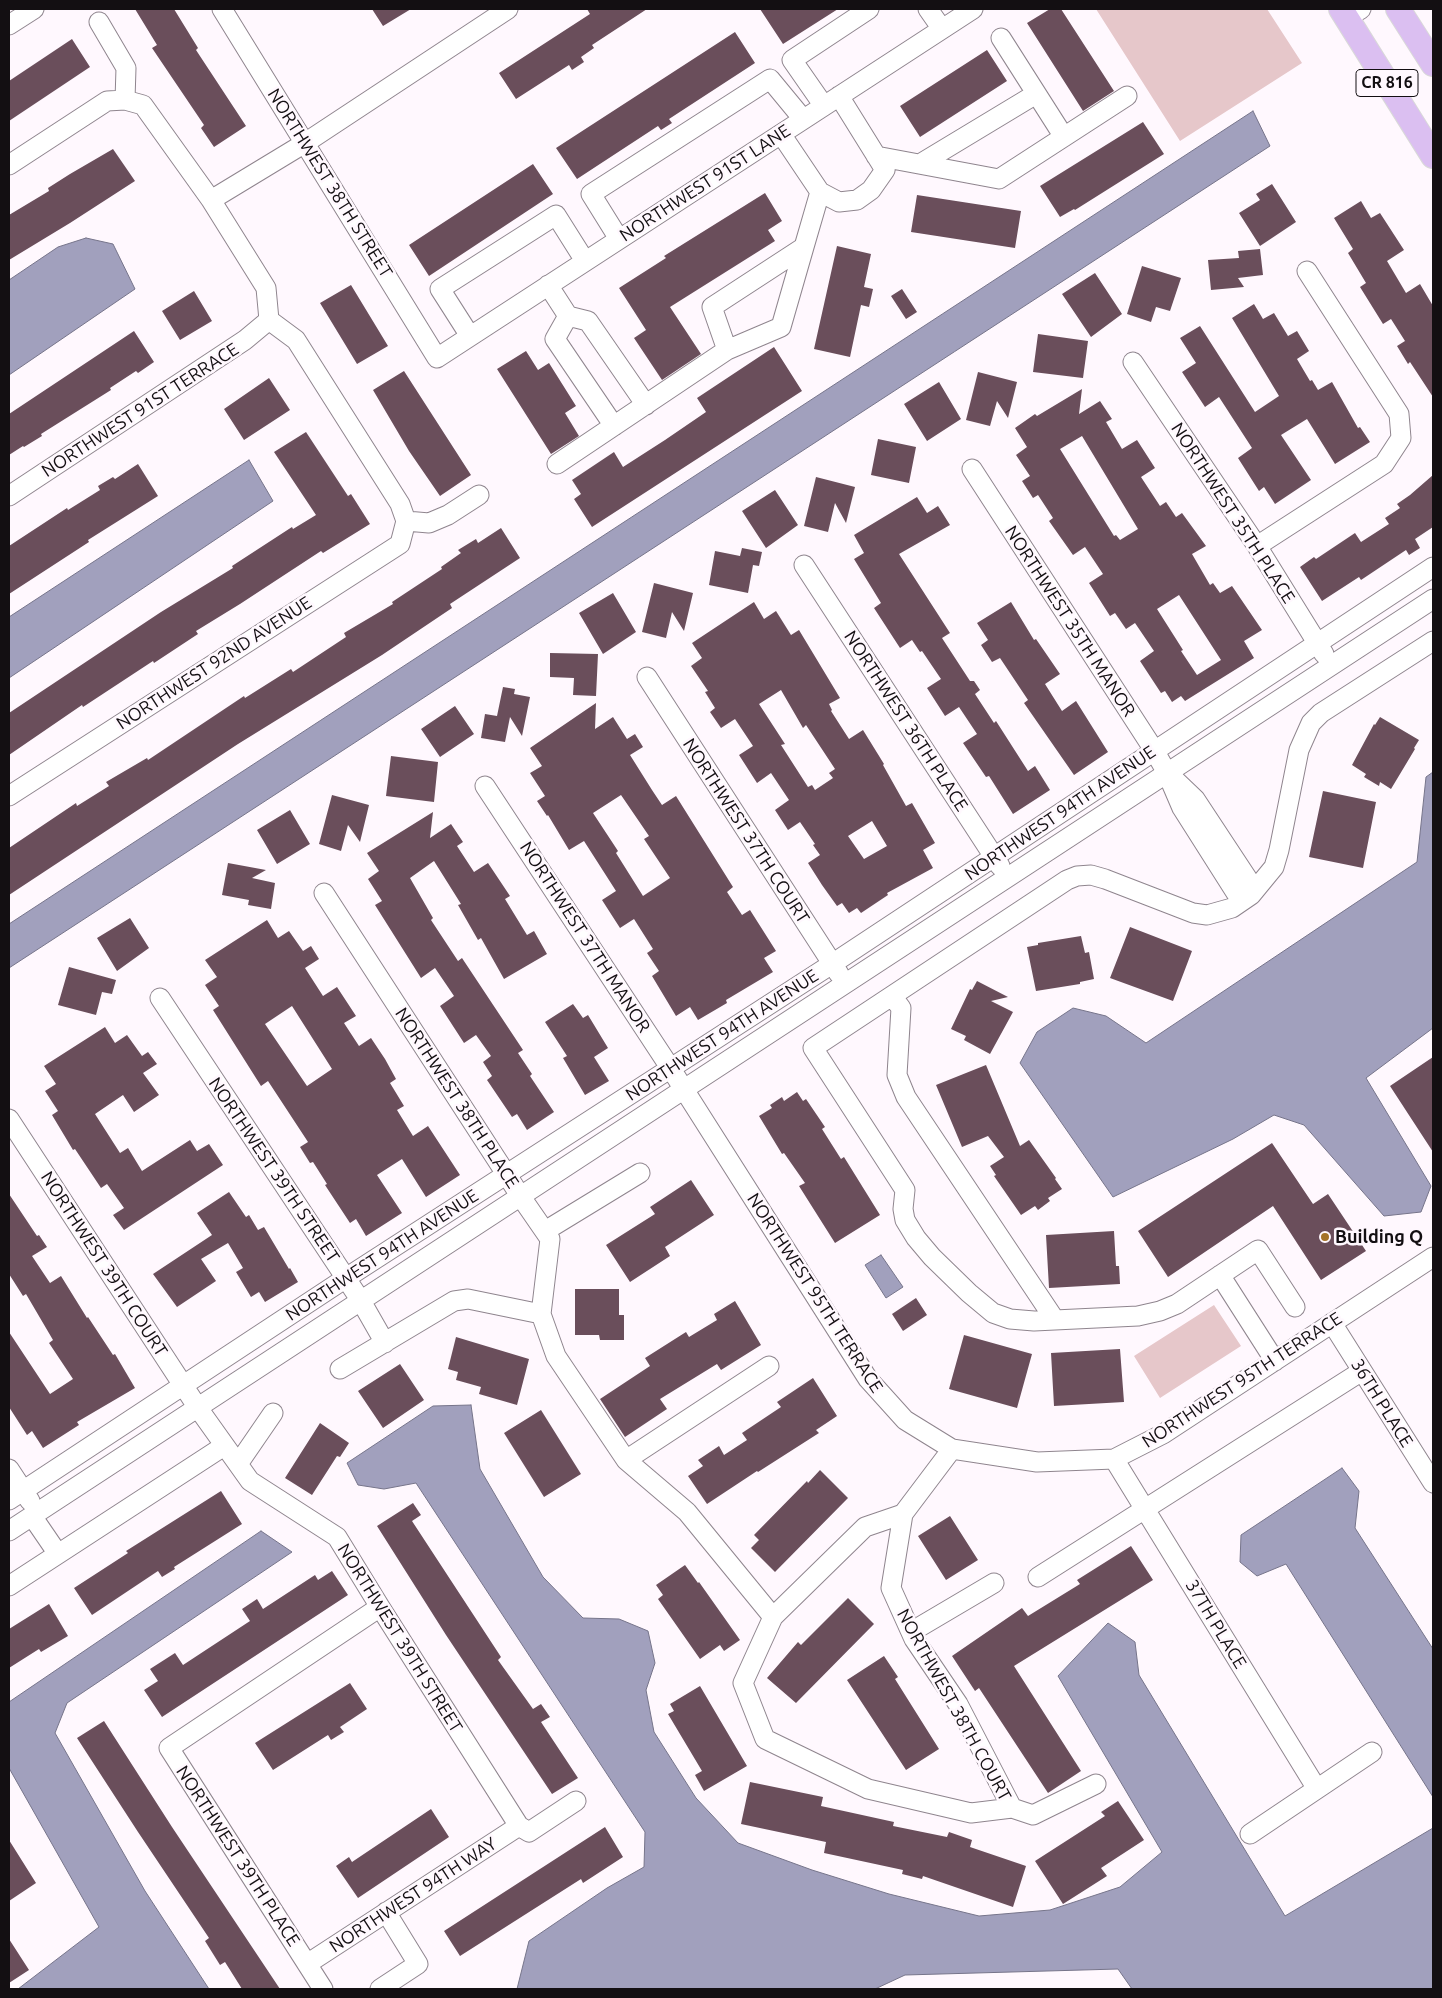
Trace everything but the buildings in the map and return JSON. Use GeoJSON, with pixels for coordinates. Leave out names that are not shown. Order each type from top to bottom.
{"type":"FeatureCollection","features":[{"type":"Feature","properties":{"kind":"main road","name":"CR 816"},"geometry":{"type":"LineString","coordinates":[[1398,9],[1433,64]]}},
{"type":"Feature","properties":{"kind":"main road","name":"CR 816"},"geometry":{"type":"LineString","coordinates":[[1349,12],[1433,156]]}},
{"type":"Feature","properties":{"kind":"street"},"geometry":{"type":"LineString","coordinates":[[9,25],[34,9]]}},
{"type":"Feature","properties":{"kind":"street","name":"NORTHWEST 38TH STREET"},"geometry":{"type":"LineString","coordinates":[[222,9],[437,358]]}},
{"type":"Feature","properties":{"kind":"street"},"geometry":{"type":"LineString","coordinates":[[211,200],[305,143],[508,9]]}},
{"type":"Feature","properties":{"kind":"street"},"geometry":{"type":"LineString","coordinates":[[781,134],[820,192],[839,202],[857,200],[871,190],[885,170],[832,101],[792,60],[869,9]]}},
{"type":"Feature","properties":{"kind":"street"},"geometry":{"type":"LineString","coordinates":[[928,9],[942,29]]}},
{"type":"Feature","properties":{"kind":"street","name":"NORTHWEST 91ST LANE"},"geometry":{"type":"LineString","coordinates":[[437,358],[973,9]]}},
{"type":"Feature","properties":{"kind":"street"},"geometry":{"type":"LineString","coordinates":[[99,22],[126,68],[125,100]]}},
{"type":"Feature","properties":{"kind":"street"},"geometry":{"type":"LineString","coordinates":[[1001,38],[1064,137]]}},
{"type":"Feature","properties":{"kind":"street"},"geometry":{"type":"LineString","coordinates":[[619,239],[591,194],[770,79],[803,119]]}},
{"type":"Feature","properties":{"kind":"street"},"geometry":{"type":"LineString","coordinates":[[920,164],[1036,94]]}},
{"type":"Feature","properties":{"kind":"street"},"geometry":{"type":"LineString","coordinates":[[876,156],[999,179],[1127,96]]}},
{"type":"Feature","properties":{"kind":"street"},"geometry":{"type":"LineString","coordinates":[[9,165],[107,100],[125,100],[143,105],[211,200],[266,288],[268,320],[296,340],[400,504],[406,521],[430,523],[448,515],[479,495]]}},
{"type":"Feature","properties":{"kind":"street"},"geometry":{"type":"LineString","coordinates":[[557,464],[727,350],[782,326],[820,192]]}},
{"type":"Feature","properties":{"kind":"street"},"geometry":{"type":"LineString","coordinates":[[470,336],[440,289],[556,215],[585,261]]}},
{"type":"Feature","properties":{"kind":"street"},"geometry":{"type":"LineString","coordinates":[[727,350],[712,308],[804,247]]}},
{"type":"Feature","properties":{"kind":"street"},"geometry":{"type":"LineString","coordinates":[[1257,546],[1384,464],[1401,438],[1399,414],[1307,270]]}},
{"type":"Feature","properties":{"kind":"street"},"geometry":{"type":"LineString","coordinates":[[548,285],[568,316],[588,321],[646,405]]}},
{"type":"Feature","properties":{"kind":"street"},"geometry":{"type":"LineString","coordinates":[[568,316],[555,339],[614,426]]}},
{"type":"Feature","properties":{"kind":"street","name":"NORTHWEST 91ST TERRACE"},"geometry":{"type":"LineString","coordinates":[[9,496],[245,340],[268,320]]}},
{"type":"Feature","properties":{"kind":"street","name":"NORTHWEST 35TH PLACE"},"geometry":{"type":"LineString","coordinates":[[1133,362],[1257,546],[1332,665]]}},
{"type":"Feature","properties":{"kind":"street","name":"NORTHWEST 35TH MANOR"},"geometry":{"type":"LineString","coordinates":[[972,469],[1167,773],[1195,799],[1248,896]]}},
{"type":"Feature","properties":{"kind":"street","name":"NORTHWEST 92ND AVENUE"},"geometry":{"type":"LineString","coordinates":[[9,796],[400,544],[406,521]]}},
{"type":"Feature","properties":{"kind":"street","name":"NORTHWEST 36TH PLACE"},"geometry":{"type":"LineString","coordinates":[[804,565],[1007,877]]}},
{"type":"Feature","properties":{"kind":"street","name":"NORTHWEST 94TH AVENUE"},"geometry":{"type":"LineString","coordinates":[[16,1495],[346,1278],[832,964],[1433,567]]}},
{"type":"Feature","properties":{"kind":"street","name":"NORTHWEST 94TH AVENUE"},"geometry":{"type":"LineString","coordinates":[[9,1531],[1433,599]]}},
{"type":"Feature","properties":{"kind":"street"},"geometry":{"type":"LineString","coordinates":[[1295,1307],[1258,1250],[1177,1304],[1160,1311],[1138,1316],[1034,1321],[1010,1319],[993,1313],[932,1257],[916,1238],[905,1220],[903,1209],[905,1190],[813,1048],[1067,880],[1077,876],[1091,875],[1105,879],[1193,913],[1207,915],[1232,908],[1248,896],[1274,867],[1298,750],[1311,723],[1321,713],[1433,641]]}},
{"type":"Feature","properties":{"kind":"street","name":"NORTHWEST 37TH COURT"},"geometry":{"type":"LineString","coordinates":[[647,677],[846,984]]}},
{"type":"Feature","properties":{"kind":"street","name":"NORTHWEST 37TH MANOR"},"geometry":{"type":"LineString","coordinates":[[486,786],[683,1089]]}},
{"type":"Feature","properties":{"kind":"street","name":"NORTHWEST 38TH PLACE"},"geometry":{"type":"LineString","coordinates":[[324,892],[550,1239],[541,1314],[556,1356],[626,1460],[687,1512],[772,1617]]}},
{"type":"Feature","properties":{"kind":"street"},"geometry":{"type":"LineString","coordinates":[[892,996],[900,1008],[897,1075],[906,1097],[1055,1320]]}},
{"type":"Feature","properties":{"kind":"street","name":"NORTHWEST 39TH STREET"},"geometry":{"type":"LineString","coordinates":[[160,998],[346,1278],[385,1343]]}},
{"type":"Feature","properties":{"kind":"street","name":"NORTHWEST 95TH TERRACE"},"geometry":{"type":"LineString","coordinates":[[683,1089],[868,1379],[905,1420],[952,1449],[1036,1462],[1114,1459],[1163,1434],[1433,1257]]}},
{"type":"Feature","properties":{"kind":"street","name":"NORTHWEST 39TH COURT"},"geometry":{"type":"LineString","coordinates":[[9,1120],[198,1408]]}},
{"type":"Feature","properties":{"kind":"street"},"geometry":{"type":"LineString","coordinates":[[545,1231],[640,1173]]}},
{"type":"Feature","properties":{"kind":"street"},"geometry":{"type":"LineString","coordinates":[[1220,1275],[1275,1361]]}},
{"type":"Feature","properties":{"kind":"street"},"geometry":{"type":"LineString","coordinates":[[340,1370],[454,1301],[468,1299],[541,1314]]}},
{"type":"Feature","properties":{"kind":"street","name":"36TH PLACE"},"geometry":{"type":"LineString","coordinates":[[1332,1323],[1433,1483]]}},
{"type":"Feature","properties":{"kind":"street"},"geometry":{"type":"LineString","coordinates":[[626,1460],[769,1366]]}},
{"type":"Feature","properties":{"kind":"street"},"geometry":{"type":"LineString","coordinates":[[1038,1578],[1145,1508],[1362,1372]]}},
{"type":"Feature","properties":{"kind":"street","name":"NORTHWEST 39TH STREET"},"geometry":{"type":"LineString","coordinates":[[198,1408],[250,1481],[337,1537],[519,1826]]}},
{"type":"Feature","properties":{"kind":"street"},"geometry":{"type":"LineString","coordinates":[[238,1464],[274,1412]]}},
{"type":"Feature","properties":{"kind":"street"},"geometry":{"type":"LineString","coordinates":[[9,1586],[224,1446]]}},
{"type":"Feature","properties":{"kind":"street"},"geometry":{"type":"LineString","coordinates":[[952,1449],[903,1514],[865,1527],[772,1617],[743,1682],[765,1739],[868,1789],[971,1813],[1012,1808],[1033,1815],[1096,1784]]}},
{"type":"Feature","properties":{"kind":"street","name":"37TH PLACE"},"geometry":{"type":"LineString","coordinates":[[1114,1459],[1316,1789]]}},
{"type":"Feature","properties":{"kind":"street"},"geometry":{"type":"LineString","coordinates":[[9,1469],[16,1495],[35,1514],[58,1554]]}},
{"type":"Feature","properties":{"kind":"street","name":"NORTHWEST 38TH COURT"},"geometry":{"type":"LineString","coordinates":[[903,1514],[891,1588],[914,1638],[958,1704],[1012,1808]]}},
{"type":"Feature","properties":{"kind":"street"},"geometry":{"type":"LineString","coordinates":[[911,1632],[994,1583]]}},
{"type":"Feature","properties":{"kind":"street","name":"NORTHWEST 39TH PLACE"},"geometry":{"type":"LineString","coordinates":[[324,1989],[169,1748],[380,1607]]}},
{"type":"Feature","properties":{"kind":"street"},"geometry":{"type":"LineString","coordinates":[[1250,1834],[1372,1752]]}},
{"type":"Feature","properties":{"kind":"street"},"geometry":{"type":"LineString","coordinates":[[519,1826],[529,1832],[576,1801]]}},
{"type":"Feature","properties":{"kind":"street","name":"NORTHWEST 94TH WAY"},"geometry":{"type":"LineString","coordinates":[[307,1964],[519,1826]]}},
{"type":"Feature","properties":{"kind":"street"},"geometry":{"type":"LineString","coordinates":[[380,1989],[418,1964],[386,1912]]}},
{"type":"Feature","properties":{"kind":"shaded area"},"geometry":{"type":"Polygon","coordinates":[[[1096,9],[1267,9],[1302,63],[1180,141],[1096,9]]]}},
{"type":"Feature","properties":{"kind":"shaded area"},"geometry":{"type":"Polygon","coordinates":[[[1214,1305],[1241,1346],[1160,1398],[1134,1356],[1214,1305]]]}},
{"type":"Feature","properties":{"kind":"water"},"geometry":{"type":"Polygon","coordinates":[[[1253,111],[1270,146],[9,968],[9,924],[1253,111]]]}},
{"type":"Feature","properties":{"kind":"water"},"geometry":{"type":"Polygon","coordinates":[[[86,238],[113,244],[135,289],[9,375],[9,280],[58,247],[86,238]]]}},
{"type":"Feature","properties":{"kind":"water"},"geometry":{"type":"Polygon","coordinates":[[[249,460],[273,501],[9,678],[9,617],[249,460]]]}},
{"type":"Feature","properties":{"kind":"water"},"geometry":{"type":"Polygon","coordinates":[[[1433,772],[1433,1028],[1366,1078],[1431,1186],[1421,1212],[1384,1216],[1304,1125],[1274,1115],[1233,1139],[1113,1197],[1020,1063],[1037,1032],[1073,1008],[1106,1016],[1146,1043],[1417,862],[1426,777],[1433,772]]]}},
{"type":"Feature","properties":{"kind":"water"},"geometry":{"type":"Polygon","coordinates":[[[881,1255],[903,1287],[886,1298],[865,1265],[881,1255]]]}},
{"type":"Feature","properties":{"kind":"water"},"geometry":{"type":"Polygon","coordinates":[[[471,1405],[480,1469],[543,1577],[583,1618],[619,1619],[648,1631],[655,1663],[646,1690],[654,1732],[696,1798],[738,1843],[812,1870],[889,1894],[979,1916],[1050,1910],[1120,1887],[1162,1852],[1058,1676],[1108,1623],[1135,1642],[1139,1675],[1285,1916],[1433,1828],[1433,1989],[1132,1989],[1118,1969],[905,1975],[875,1989],[517,1989],[529,1941],[607,1888],[644,1867],[645,1832],[416,1483],[384,1489],[358,1485],[347,1463],[433,1406],[471,1405]]]}},
{"type":"Feature","properties":{"kind":"water"},"geometry":{"type":"Polygon","coordinates":[[[1342,1468],[1359,1491],[1355,1528],[1433,1649],[1433,1797],[1286,1564],[1257,1576],[1240,1562],[1241,1535],[1342,1468]]]}},
{"type":"Feature","properties":{"kind":"water"},"geometry":{"type":"Polygon","coordinates":[[[261,1531],[292,1552],[67,1703],[55,1733],[145,1891],[209,1989],[18,1989],[99,1927],[9,1768],[9,1702],[261,1531]]]}},
{"type":"Feature","properties":{"kind":"place","name":"Building Q"},"geometry":{"type":"Point","coordinates":[1325,1237]}}]}
